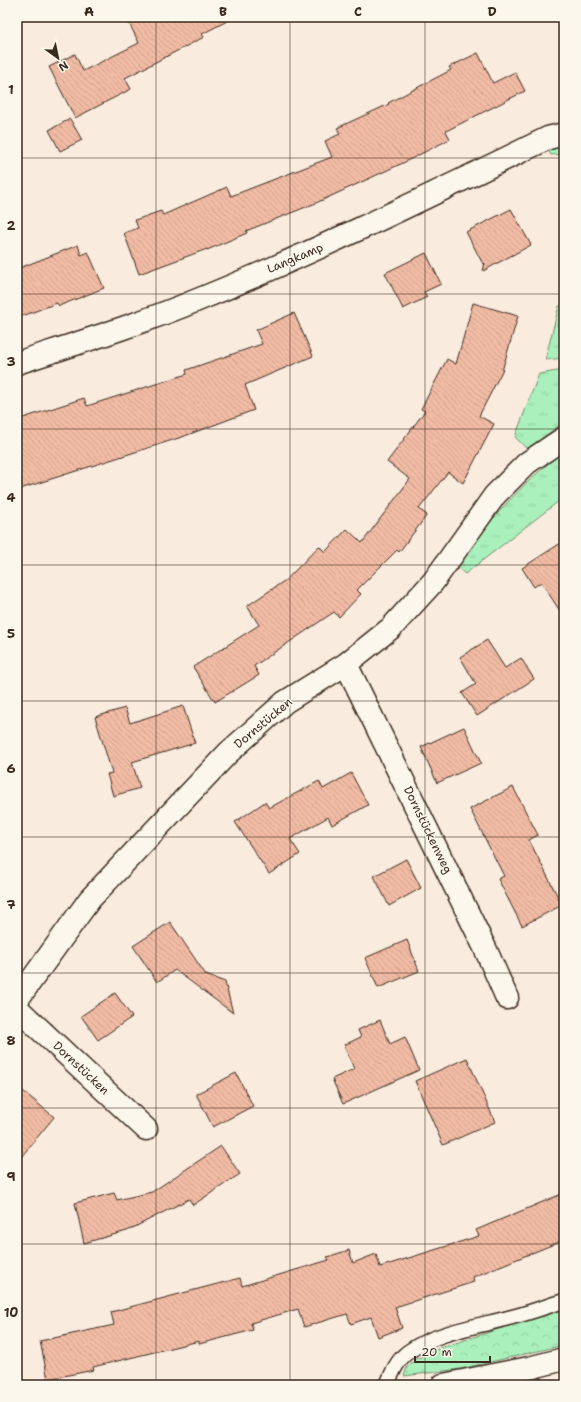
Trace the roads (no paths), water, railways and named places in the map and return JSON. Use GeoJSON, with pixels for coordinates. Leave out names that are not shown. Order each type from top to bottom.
{"type":"FeatureCollection","features":[{"type":"Feature","properties":{"kind":"street","name":"Langkamp"},"geometry":{"type":"LineString","coordinates":[[17,363],[199,300],[345,237],[548,138],[564,134]]}},
{"type":"Feature","properties":{"kind":"street","name":"Dornstücken"},"geometry":{"type":"LineString","coordinates":[[17,1000],[90,900],[228,753],[285,702],[346,664],[391,628],[433,582],[495,495],[528,463],[564,438]]}},
{"type":"Feature","properties":{"kind":"street","name":"Dornstückenweg"},"geometry":{"type":"LineString","coordinates":[[346,664],[485,948],[507,998]]}},
{"type":"Feature","properties":{"kind":"street","name":"Dornstücken"},"geometry":{"type":"LineString","coordinates":[[17,1008],[146,1129]]}},
{"type":"Feature","properties":{"kind":"street"},"geometry":{"type":"LineString","coordinates":[[443,1385],[522,1370],[564,1359]]}},
{"type":"Feature","properties":{"kind":"lane"},"geometry":{"type":"LineString","coordinates":[[387,1385],[395,1365],[408,1352],[427,1342],[452,1332],[513,1317],[564,1301]]}}]}
